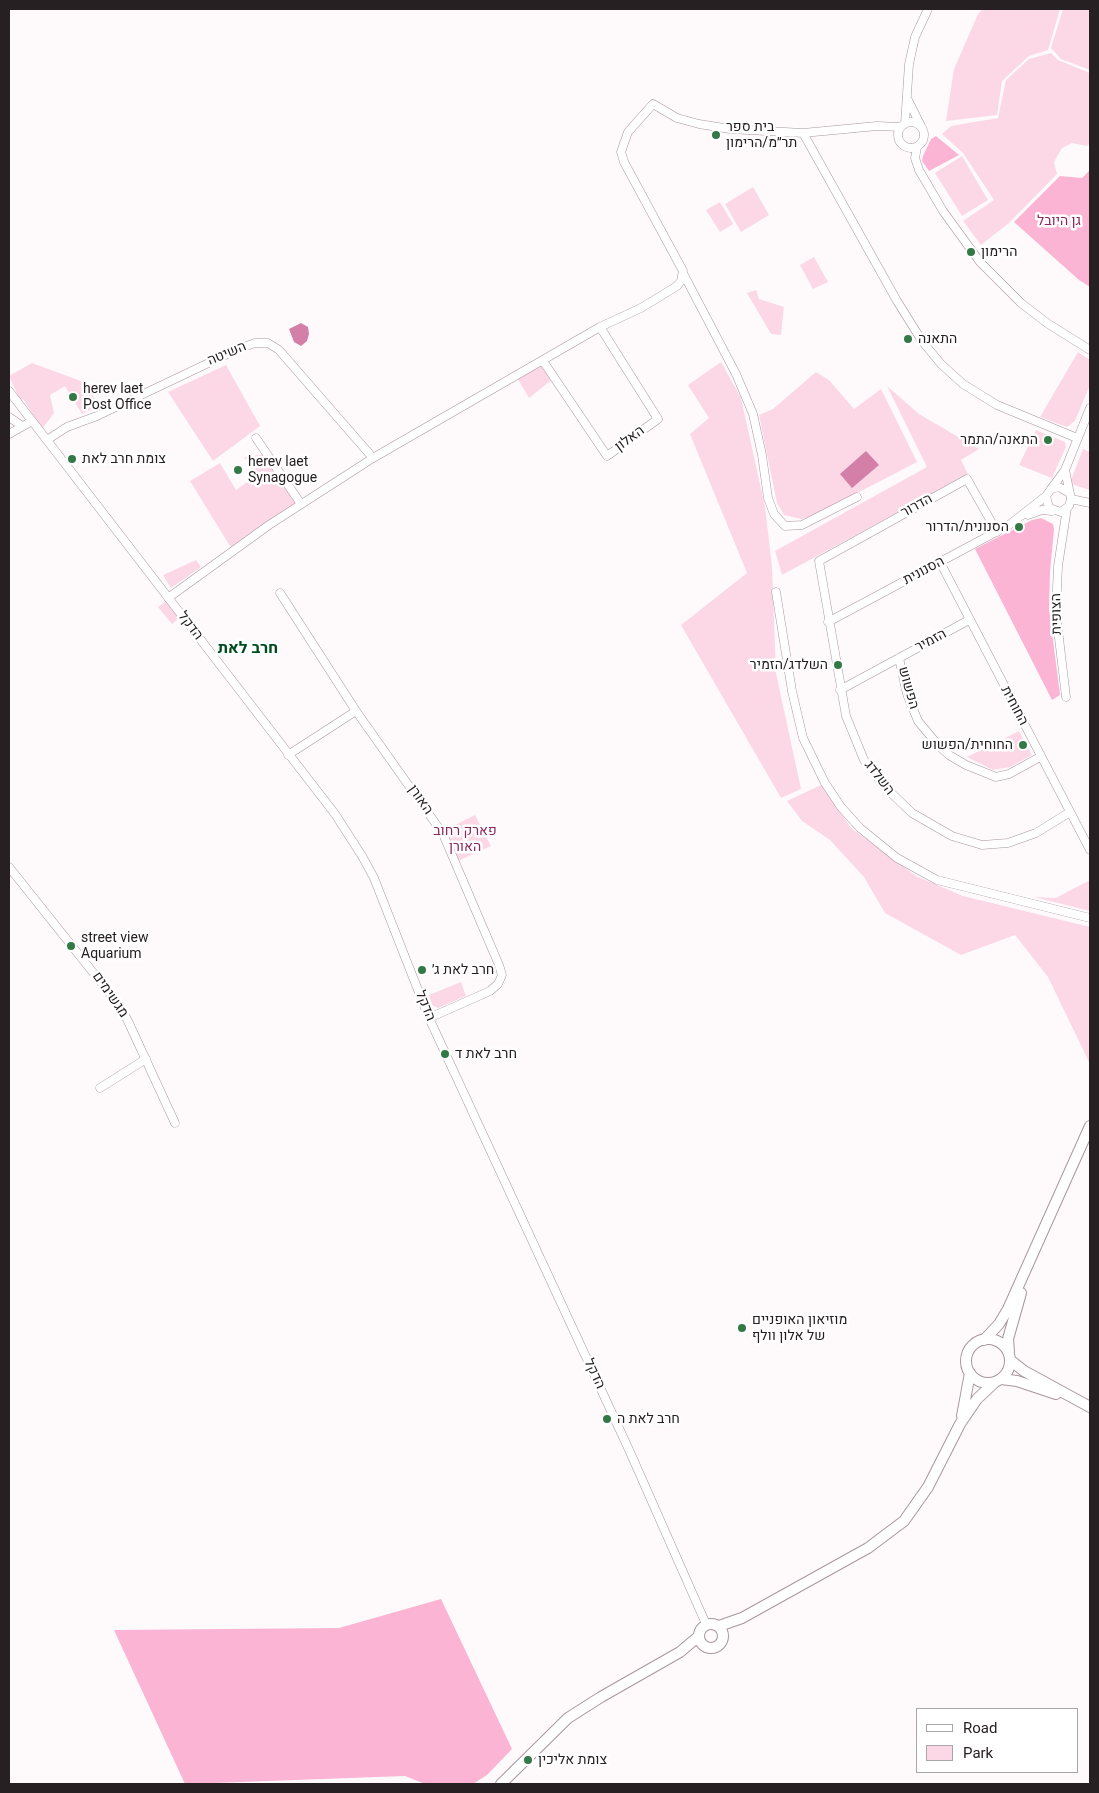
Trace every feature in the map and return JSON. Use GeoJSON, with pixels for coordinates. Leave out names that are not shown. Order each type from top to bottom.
{"type":"FeatureCollection","features":[{"type":"Feature","properties":{"kind":"main road"},"geometry":{"type":"LineString","coordinates":[[1076,1400],[1017,1381],[980,1382],[970,1373],[967,1367],[968,1353],[972,1347],[984,1340],[1004,1318],[1029,1266],[1090,1126]]}},
{"type":"Feature","properties":{"kind":"main road"},"geometry":{"type":"LineString","coordinates":[[721,1630],[868,1548],[904,1521],[928,1487],[960,1424],[978,1399],[1006,1374],[1010,1356],[1010,1331],[1029,1266]]}},
{"type":"Feature","properties":{"kind":"main road"},"geometry":{"type":"LineString","coordinates":[[984,1340],[998,1342],[1024,1371],[1090,1407]]}},
{"type":"Feature","properties":{"kind":"main road"},"geometry":{"type":"LineString","coordinates":[[960,1424],[968,1394],[970,1373]]}},
{"type":"Feature","properties":{"kind":"main road"},"geometry":{"type":"LineString","coordinates":[[501,1784],[552,1732],[583,1708],[680,1652],[699,1636],[701,1629],[706,1624],[721,1630]]}},
{"type":"Feature","properties":{"kind":"main road"},"geometry":{"type":"LineString","coordinates":[[680,1652],[704,1646],[710,1648],[717,1647],[722,1642],[721,1630]]}},
{"type":"Feature","properties":{"kind":"main road"},"geometry":{"type":"LineString","coordinates":[[699,1636],[704,1646]]}},
{"type":"Feature","properties":{"kind":"main road"},"geometry":{"type":"LineString","coordinates":[[506,1784],[513,1773]]}},
{"type":"Feature","properties":{"kind":"street"},"geometry":{"type":"LineString","coordinates":[[898,137],[903,125],[907,98],[907,78],[912,50],[928,9]]}},
{"type":"Feature","properties":{"kind":"street"},"geometry":{"type":"LineString","coordinates":[[907,98],[923,129],[925,137],[917,147],[916,158],[919,170],[943,211],[980,262],[1021,303],[1047,323],[1090,350]]}},
{"type":"Feature","properties":{"kind":"street"},"geometry":{"type":"LineString","coordinates":[[857,497],[802,525],[785,526],[774,514],[768,498],[762,455],[753,414],[736,374],[624,162],[621,152],[628,132],[653,104],[678,118],[715,128],[803,132],[916,123],[923,129]]}},
{"type":"Feature","properties":{"kind":"street"},"geometry":{"type":"LineString","coordinates":[[877,126],[888,128],[898,137],[904,147],[917,147]]}},
{"type":"Feature","properties":{"kind":"street"},"geometry":{"type":"LineString","coordinates":[[803,132],[843,207],[912,325],[941,364],[968,387],[997,405],[1077,438]]}},
{"type":"Feature","properties":{"kind":"street"},"geometry":{"type":"LineString","coordinates":[[168,598],[301,504],[373,458],[600,327],[642,308],[671,290],[681,282],[682,271]]}},
{"type":"Feature","properties":{"kind":"street","name":"האלון"},"geometry":{"type":"LineString","coordinates":[[542,361],[607,456],[658,419],[600,327]]}},
{"type":"Feature","properties":{"kind":"street","name":"השיטה"},"geometry":{"type":"LineString","coordinates":[[47,440],[67,427],[97,416],[238,349],[255,343],[268,343],[279,350],[373,458]]}},
{"type":"Feature","properties":{"kind":"street","name":"הדקל"},"geometry":{"type":"LineString","coordinates":[[9,391],[348,833],[374,878],[430,1018],[630,1452],[706,1624]]}},
{"type":"Feature","properties":{"kind":"street"},"geometry":{"type":"LineString","coordinates":[[1065,470],[1070,495],[1067,508],[1054,511],[1046,504],[1046,496],[1065,470],[1090,408]]}},
{"type":"Feature","properties":{"kind":"street"},"geometry":{"type":"LineString","coordinates":[[9,417],[22,426]]}},
{"type":"Feature","properties":{"kind":"street"},"geometry":{"type":"LineString","coordinates":[[9,434],[32,421]]}},
{"type":"Feature","properties":{"kind":"street"},"geometry":{"type":"LineString","coordinates":[[256,438],[301,504]]}},
{"type":"Feature","properties":{"kind":"street","name":"הדרור"},"geometry":{"type":"LineString","coordinates":[[818,567],[822,558],[966,479],[996,532]]}},
{"type":"Feature","properties":{"kind":"street"},"geometry":{"type":"LineString","coordinates":[[1051,489],[1059,487],[1070,495],[1090,504]]}},
{"type":"Feature","properties":{"kind":"street","name":"הסנונית"},"geometry":{"type":"LineString","coordinates":[[828,622],[996,532],[1019,518],[1046,496]]}},
{"type":"Feature","properties":{"kind":"street","name":"הצופית"},"geometry":{"type":"LineString","coordinates":[[1066,697],[1056,613],[1062,530],[1067,508]]}},
{"type":"Feature","properties":{"kind":"street","name":"הסנונית"},"geometry":{"type":"LineString","coordinates":[[1019,518],[1033,512],[1054,511]]}},
{"type":"Feature","properties":{"kind":"street","name":"הצופית"},"geometry":{"type":"LineString","coordinates":[[1054,511],[1062,530]]}},
{"type":"Feature","properties":{"kind":"street","name":"החוחית"},"geometry":{"type":"LineString","coordinates":[[940,562],[1090,850]]}},
{"type":"Feature","properties":{"kind":"street","name":"השלדג"},"geometry":{"type":"LineString","coordinates":[[818,567],[840,690],[850,729],[864,760],[873,774],[898,801],[944,832],[968,842],[996,846],[1023,839],[1070,812]]}},
{"type":"Feature","properties":{"kind":"street"},"geometry":{"type":"LineString","coordinates":[[776,592],[792,691],[803,738],[825,783],[841,807],[860,828],[896,858],[937,880],[1090,918]]}},
{"type":"Feature","properties":{"kind":"street","name":"האורן"},"geometry":{"type":"LineString","coordinates":[[280,593],[356,711],[443,834],[500,965],[502,975],[498,984],[490,991],[430,1018]]}},
{"type":"Feature","properties":{"kind":"street","name":"הזמיר"},"geometry":{"type":"LineString","coordinates":[[840,690],[969,620]]}},
{"type":"Feature","properties":{"kind":"street","name":"הפשוש"},"geometry":{"type":"LineString","coordinates":[[899,658],[907,694],[918,720],[938,745],[950,755],[966,765],[996,776],[1009,774],[1040,757]]}},
{"type":"Feature","properties":{"kind":"street"},"geometry":{"type":"LineString","coordinates":[[288,755],[356,711]]}},
{"type":"Feature","properties":{"kind":"street","name":"מגשימים"},"geometry":{"type":"LineString","coordinates":[[9,867],[115,1000],[127,1019],[175,1123]]}},
{"type":"Feature","properties":{"kind":"street"},"geometry":{"type":"LineString","coordinates":[[100,1088],[146,1059]]}},
{"type":"Feature","properties":{"kind":"green space"},"geometry":{"type":"Polygon","coordinates":[[[983,9],[1060,9],[1048,50],[1029,56],[1002,81],[997,115],[946,121],[954,69],[978,14],[983,9]]]}},
{"type":"Feature","properties":{"kind":"green space"},"geometry":{"type":"Polygon","coordinates":[[[1063,9],[1090,9],[1090,70],[1061,59],[1051,48],[1063,9]]]}},
{"type":"Feature","properties":{"kind":"green space"},"geometry":{"type":"Polygon","coordinates":[[[1051,53],[1058,60],[1090,73],[1090,143],[1087,146],[1072,143],[1062,148],[1054,162],[1057,174],[1009,223],[981,245],[963,221],[994,200],[963,153],[942,134],[951,126],[998,118],[1006,80],[1029,59],[1051,53]]]}},
{"type":"Feature","properties":{"kind":"green space"},"geometry":{"type":"Polygon","coordinates":[[[936,136],[959,155],[929,171],[922,161],[923,156],[931,139],[936,136]]]}},
{"type":"Feature","properties":{"kind":"green space"},"geometry":{"type":"Polygon","coordinates":[[[962,156],[988,200],[962,216],[935,173],[962,156]]]}},
{"type":"Feature","properties":{"kind":"green space","name":"גן היובל"},"geometry":{"type":"Polygon","coordinates":[[[1090,170],[1090,287],[1079,280],[1014,222],[1060,176],[1082,178],[1090,170]]]}},
{"type":"Feature","properties":{"kind":"green space"},"geometry":{"type":"Polygon","coordinates":[[[753,187],[769,215],[741,232],[725,204],[753,187]]]}},
{"type":"Feature","properties":{"kind":"green space"},"geometry":{"type":"Polygon","coordinates":[[[720,202],[733,224],[720,232],[706,210],[720,202]]]}},
{"type":"Feature","properties":{"kind":"green space"},"geometry":{"type":"Polygon","coordinates":[[[814,257],[828,282],[813,289],[800,265],[814,257]]]}},
{"type":"Feature","properties":{"kind":"green space"},"geometry":{"type":"Polygon","coordinates":[[[756,290],[759,299],[784,307],[781,335],[771,334],[747,293],[756,290]]]}},
{"type":"Feature","properties":{"kind":"green space"},"geometry":{"type":"Polygon","coordinates":[[[1078,352],[1090,360],[1090,385],[1075,421],[1067,427],[1040,417],[1078,352]]]}},
{"type":"Feature","properties":{"kind":"green space"},"geometry":{"type":"Polygon","coordinates":[[[543,361],[554,378],[529,398],[516,376],[543,361]]]}},
{"type":"Feature","properties":{"kind":"green space"},"geometry":{"type":"Polygon","coordinates":[[[721,362],[741,398],[765,507],[772,566],[776,673],[801,789],[781,798],[681,625],[747,573],[690,434],[709,418],[688,385],[721,362]]]}},
{"type":"Feature","properties":{"kind":"green space"},"geometry":{"type":"Polygon","coordinates":[[[32,363],[81,381],[100,405],[82,414],[65,386],[50,395],[54,413],[42,429],[23,399],[20,400],[9,376],[32,363]]]}},
{"type":"Feature","properties":{"kind":"green space"},"geometry":{"type":"Polygon","coordinates":[[[226,365],[260,426],[213,461],[168,392],[226,365]]]}},
{"type":"Feature","properties":{"kind":"green space"},"geometry":{"type":"Polygon","coordinates":[[[816,372],[829,380],[854,409],[881,389],[917,462],[813,516],[801,519],[784,515],[777,503],[759,415],[773,409],[816,372]]]}},
{"type":"Feature","properties":{"kind":"green space"},"geometry":{"type":"Polygon","coordinates":[[[887,386],[919,414],[979,449],[961,460],[968,474],[782,575],[775,551],[927,467],[887,386]]]}},
{"type":"Feature","properties":{"kind":"green space"},"geometry":{"type":"Polygon","coordinates":[[[1036,430],[1065,442],[1066,447],[1052,478],[1019,465],[1036,430]]]}},
{"type":"Feature","properties":{"kind":"green space"},"geometry":{"type":"Polygon","coordinates":[[[1083,449],[1090,452],[1090,490],[1074,485],[1071,480],[1083,449]]]}},
{"type":"Feature","properties":{"kind":"green space"},"geometry":{"type":"Polygon","coordinates":[[[267,454],[301,504],[233,551],[190,481],[220,463],[236,490],[255,476],[244,457],[267,454]]]}},
{"type":"Feature","properties":{"kind":"green space"},"geometry":{"type":"Polygon","coordinates":[[[1041,518],[1053,524],[1054,529],[1049,609],[1060,695],[1052,700],[975,549],[1032,520],[1041,518]]]}},
{"type":"Feature","properties":{"kind":"green space"},"geometry":{"type":"Polygon","coordinates":[[[196,560],[201,567],[171,588],[163,575],[196,560]]]}},
{"type":"Feature","properties":{"kind":"green space"},"geometry":{"type":"Polygon","coordinates":[[[169,599],[182,616],[172,624],[158,607],[169,599]]]}},
{"type":"Feature","properties":{"kind":"green space"},"geometry":{"type":"Polygon","coordinates":[[[1019,731],[1032,755],[1010,767],[993,770],[967,757],[1019,731]]]}},
{"type":"Feature","properties":{"kind":"green space"},"geometry":{"type":"Polygon","coordinates":[[[821,785],[851,828],[916,876],[963,896],[1090,927],[1090,1064],[1048,977],[1015,935],[961,955],[885,913],[864,877],[830,840],[802,821],[787,801],[821,785]]]}},
{"type":"Feature","properties":{"kind":"green space","name":"פארק רחוב האורן"},"geometry":{"type":"Polygon","coordinates":[[[475,815],[491,846],[456,862],[441,832],[475,815]]]}},
{"type":"Feature","properties":{"kind":"green space"},"geometry":{"type":"Polygon","coordinates":[[[1090,880],[1090,911],[1034,897],[1056,898],[1090,880]]]}},
{"type":"Feature","properties":{"kind":"green space"},"geometry":{"type":"Polygon","coordinates":[[[461,982],[466,996],[438,1008],[432,1005],[429,995],[461,982]]]}},
{"type":"Feature","properties":{"kind":"green space"},"geometry":{"type":"Polygon","coordinates":[[[441,1599],[512,1749],[487,1775],[473,1784],[425,1784],[405,1776],[185,1784],[114,1630],[339,1628],[441,1599]]]}},
{"type":"Feature","properties":{"kind":"shaded area"},"geometry":{"type":"Polygon","coordinates":[[[301,323],[308,327],[309,334],[307,341],[301,346],[294,342],[289,329],[301,323]]]}},
{"type":"Feature","properties":{"kind":"shaded area"},"geometry":{"type":"Polygon","coordinates":[[[866,451],[879,465],[852,488],[840,474],[866,451]]]}},
{"type":"Feature","properties":{"kind":"place","name":"בית ספר תר״מ/הרימון"},"geometry":{"type":"Point","coordinates":[716,135]}},
{"type":"Feature","properties":{"kind":"place","name":"הרימון"},"geometry":{"type":"Point","coordinates":[971,252]}},
{"type":"Feature","properties":{"kind":"place","name":"התאנה"},"geometry":{"type":"Point","coordinates":[908,339]}},
{"type":"Feature","properties":{"kind":"place","name":"herev laet Post Office"},"geometry":{"type":"Point","coordinates":[73,397]}},
{"type":"Feature","properties":{"kind":"place","name":"התאנה/התמר"},"geometry":{"type":"Point","coordinates":[1048,440]}},
{"type":"Feature","properties":{"kind":"place","name":"צומת חרב לאת"},"geometry":{"type":"Point","coordinates":[72,459]}},
{"type":"Feature","properties":{"kind":"place","name":"herev laet Synagogue"},"geometry":{"type":"Point","coordinates":[238,470]}},
{"type":"Feature","properties":{"kind":"place","name":"הסנונית/הדרור"},"geometry":{"type":"Point","coordinates":[1019,527]}},
{"type":"Feature","properties":{"kind":"place","name":"השלדג/הזמיר"},"geometry":{"type":"Point","coordinates":[838,665]}},
{"type":"Feature","properties":{"kind":"place","name":"החוחית/הפשוש"},"geometry":{"type":"Point","coordinates":[1023,745]}},
{"type":"Feature","properties":{"kind":"place","name":"street view Aquarium"},"geometry":{"type":"Point","coordinates":[71,946]}},
{"type":"Feature","properties":{"kind":"place","name":"חרב לאת ג׳"},"geometry":{"type":"Point","coordinates":[422,970]}},
{"type":"Feature","properties":{"kind":"place","name":"חרב לאת ד"},"geometry":{"type":"Point","coordinates":[445,1054]}},
{"type":"Feature","properties":{"kind":"place","name":"מוזיאון האופניים של אלון וולף"},"geometry":{"type":"Point","coordinates":[742,1328]}},
{"type":"Feature","properties":{"kind":"place","name":"חרב לאת ה"},"geometry":{"type":"Point","coordinates":[607,1419]}},
{"type":"Feature","properties":{"kind":"place","name":"צומת אליכין"},"geometry":{"type":"Point","coordinates":[528,1760]}},
{"type":"Feature","properties":{"kind":"district","name":"חרב לאת"},"geometry":{"type":"Point","coordinates":[248,649]}}]}
